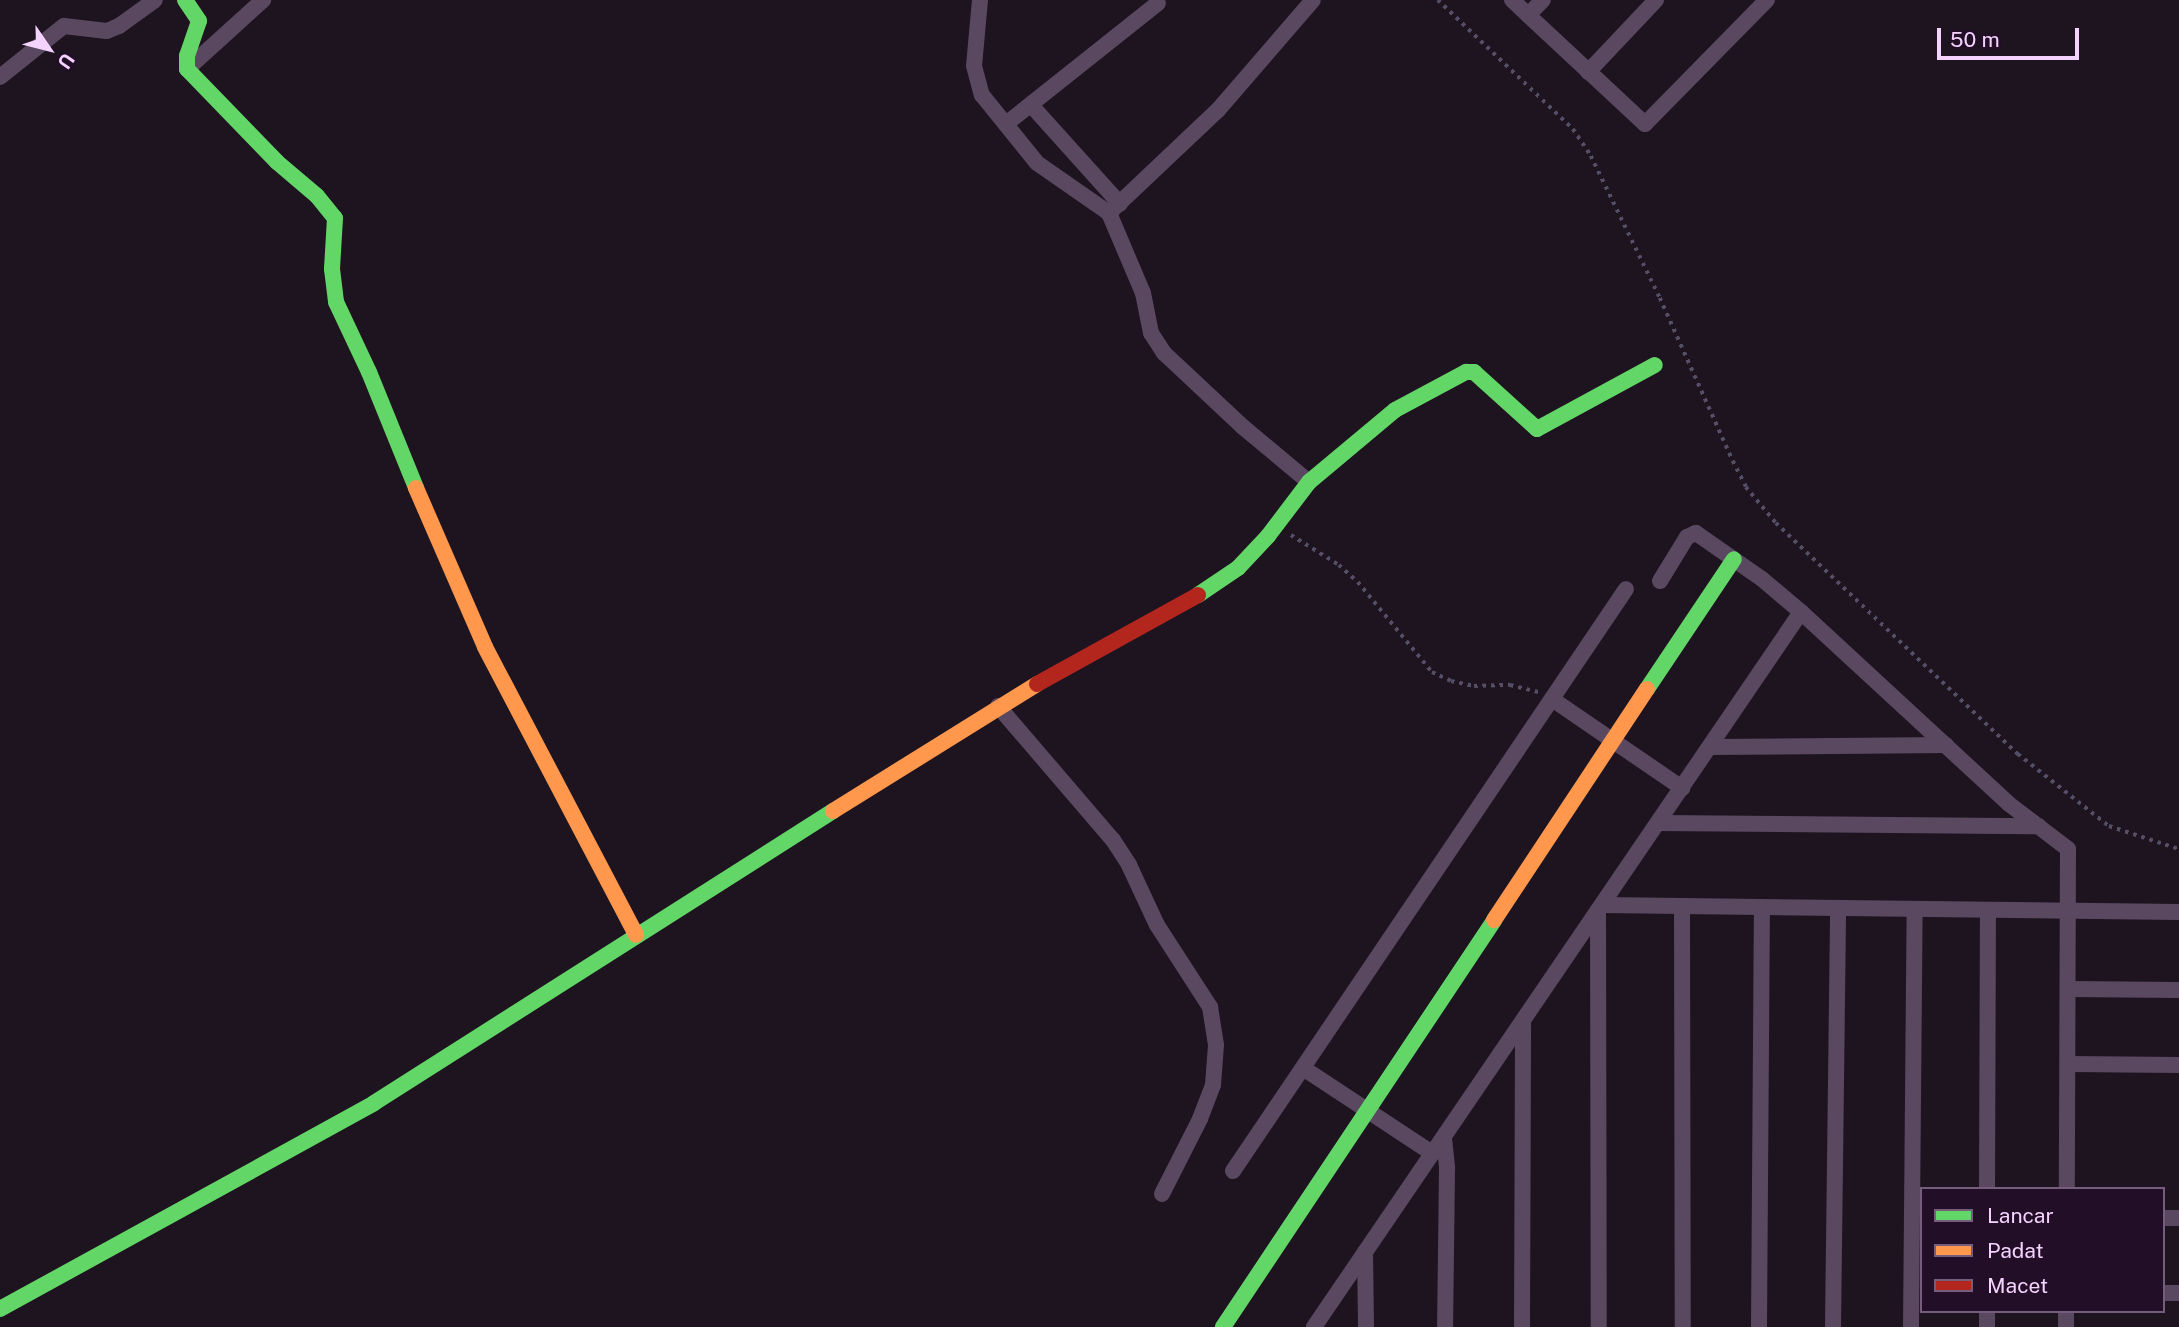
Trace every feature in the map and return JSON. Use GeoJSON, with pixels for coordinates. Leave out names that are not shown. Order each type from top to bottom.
{"type":"FeatureCollection","features":[{"type":"Feature","properties":{"kind":"street"},"geometry":{"type":"LineString","coordinates":[[0,77],[65,26],[107,31],[120,26],[155,0]]}},
{"type":"Feature","properties":{"kind":"street"},"geometry":{"type":"LineString","coordinates":[[185,0],[199,21],[187,56],[187,69],[277,162],[317,196],[335,218],[331,270],[336,302],[369,372],[448,566],[485,647],[636,935]]}},
{"type":"Feature","properties":{"kind":"street"},"geometry":{"type":"LineString","coordinates":[[187,69],[263,0]]}},
{"type":"Feature","properties":{"kind":"street"},"geometry":{"type":"LineString","coordinates":[[980,0],[974,66],[982,95],[1037,163],[1114,208]]}},
{"type":"Feature","properties":{"kind":"street"},"geometry":{"type":"LineString","coordinates":[[1114,208],[1218,110],[1313,0]]}},
{"type":"Feature","properties":{"kind":"street"},"geometry":{"type":"LineString","coordinates":[[1512,0],[1645,124],[1767,0]]}},
{"type":"Feature","properties":{"kind":"street"},"geometry":{"type":"LineString","coordinates":[[1528,15],[1543,0]]}},
{"type":"Feature","properties":{"kind":"street"},"geometry":{"type":"LineString","coordinates":[[1588,72],[1656,0]]}},
{"type":"Feature","properties":{"kind":"street"},"geometry":{"type":"LineString","coordinates":[[1006,124],[1158,3]]}},
{"type":"Feature","properties":{"kind":"street"},"geometry":{"type":"LineString","coordinates":[[1031,104],[1114,208],[1143,293],[1151,333],[1164,353],[1243,427],[1309,482]]}},
{"type":"Feature","properties":{"kind":"street"},"geometry":{"type":"LineString","coordinates":[[0,1309],[374,1103],[999,706],[1207,590],[1238,568],[1274,528],[1309,482],[1395,410],[1466,372],[1478,374],[1526,422],[1537,429],[1655,365]]}},
{"type":"Feature","properties":{"kind":"street"},"geometry":{"type":"LineString","coordinates":[[1660,581],[1691,534],[1696,533],[1801,612],[2009,804],[2068,849],[2070,911],[2067,1187]]}},
{"type":"Feature","properties":{"kind":"street"},"geometry":{"type":"LineString","coordinates":[[1223,1327],[1734,559]]}},
{"type":"Feature","properties":{"kind":"street"},"geometry":{"type":"LineString","coordinates":[[1233,1171],[1626,589]]}},
{"type":"Feature","properties":{"kind":"street"},"geometry":{"type":"LineString","coordinates":[[1314,1327],[1801,612]]}},
{"type":"Feature","properties":{"kind":"street"},"geometry":{"type":"LineString","coordinates":[[1552,699],[1682,788]]}},
{"type":"Feature","properties":{"kind":"street"},"geometry":{"type":"LineString","coordinates":[[999,706],[1113,840],[1129,864],[1157,925],[1210,1007],[1216,1045],[1213,1085],[1200,1119],[1162,1194]]}},
{"type":"Feature","properties":{"kind":"street"},"geometry":{"type":"LineString","coordinates":[[1710,747],[1946,746]]}},
{"type":"Feature","properties":{"kind":"street"},"geometry":{"type":"LineString","coordinates":[[1658,823],[2039,826]]}},
{"type":"Feature","properties":{"kind":"street"},"geometry":{"type":"LineString","coordinates":[[1682,906],[1683,1327]]}},
{"type":"Feature","properties":{"kind":"street"},"geometry":{"type":"LineString","coordinates":[[1600,907],[2179,912]]}},
{"type":"Feature","properties":{"kind":"street"},"geometry":{"type":"LineString","coordinates":[[1599,1327],[1600,907]]}},
{"type":"Feature","properties":{"kind":"street"},"geometry":{"type":"LineString","coordinates":[[1759,1327],[1762,907]]}},
{"type":"Feature","properties":{"kind":"street"},"geometry":{"type":"LineString","coordinates":[[1833,1327],[1838,908]]}},
{"type":"Feature","properties":{"kind":"street"},"geometry":{"type":"LineString","coordinates":[[1910,1327],[1915,909]]}},
{"type":"Feature","properties":{"kind":"street"},"geometry":{"type":"LineString","coordinates":[[1987,1187],[1988,910]]}},
{"type":"Feature","properties":{"kind":"street"},"geometry":{"type":"LineString","coordinates":[[2069,989],[2179,990]]}},
{"type":"Feature","properties":{"kind":"street"},"geometry":{"type":"LineString","coordinates":[[1522,1327],[1523,1021]]}},
{"type":"Feature","properties":{"kind":"street"},"geometry":{"type":"LineString","coordinates":[[2069,1064],[2179,1065]]}},
{"type":"Feature","properties":{"kind":"street"},"geometry":{"type":"LineString","coordinates":[[1303,1068],[1433,1153]]}},
{"type":"Feature","properties":{"kind":"street"},"geometry":{"type":"LineString","coordinates":[[1444,1138],[1447,1169],[1445,1327]]}},
{"type":"Feature","properties":{"kind":"street"},"geometry":{"type":"LineString","coordinates":[[1365,1252],[1366,1327]]}},
{"type":"Feature","properties":{"kind":"path"},"geometry":{"type":"LineString","coordinates":[[1438,0],[1573,129],[1591,156],[1737,470],[1746,487],[1776,523],[2018,754],[2109,826],[2179,849]]}},
{"type":"Feature","properties":{"kind":"path"},"geometry":{"type":"LineString","coordinates":[[1274,528],[1339,565],[1358,582],[1432,672],[1451,681],[1474,686],[1510,685],[1536,691],[1552,699]]}},
{"type":"Feature","properties":{"kind":"traffic: fast"},"geometry":{"type":"LineString","coordinates":[[185,0],[199,21],[187,56],[187,69],[277,162],[317,196],[335,218],[332,269],[336,302],[369,372],[416,488]]}},
{"type":"Feature","properties":{"kind":"traffic: fast"},"geometry":{"type":"LineString","coordinates":[[1198,595],[1238,568],[1268,536],[1309,482],[1395,410],[1466,372],[1474,372],[1537,429],[1655,365]]}},
{"type":"Feature","properties":{"kind":"traffic: fast"},"geometry":{"type":"LineString","coordinates":[[1647,689],[1734,559]]}},
{"type":"Feature","properties":{"kind":"traffic: fast"},"geometry":{"type":"LineString","coordinates":[[0,1309],[374,1103],[833,811]]}},
{"type":"Feature","properties":{"kind":"traffic: fast"},"geometry":{"type":"LineString","coordinates":[[1223,1327],[1494,920]]}},
{"type":"Feature","properties":{"kind":"traffic: slow"},"geometry":{"type":"LineString","coordinates":[[416,488],[485,647],[636,935]]}},
{"type":"Feature","properties":{"kind":"traffic: slow"},"geometry":{"type":"LineString","coordinates":[[833,811],[1037,684]]}},
{"type":"Feature","properties":{"kind":"traffic: slow"},"geometry":{"type":"LineString","coordinates":[[1494,920],[1647,689]]}},
{"type":"Feature","properties":{"kind":"traffic: jam"},"geometry":{"type":"LineString","coordinates":[[1037,684],[1198,595]]}}]}
